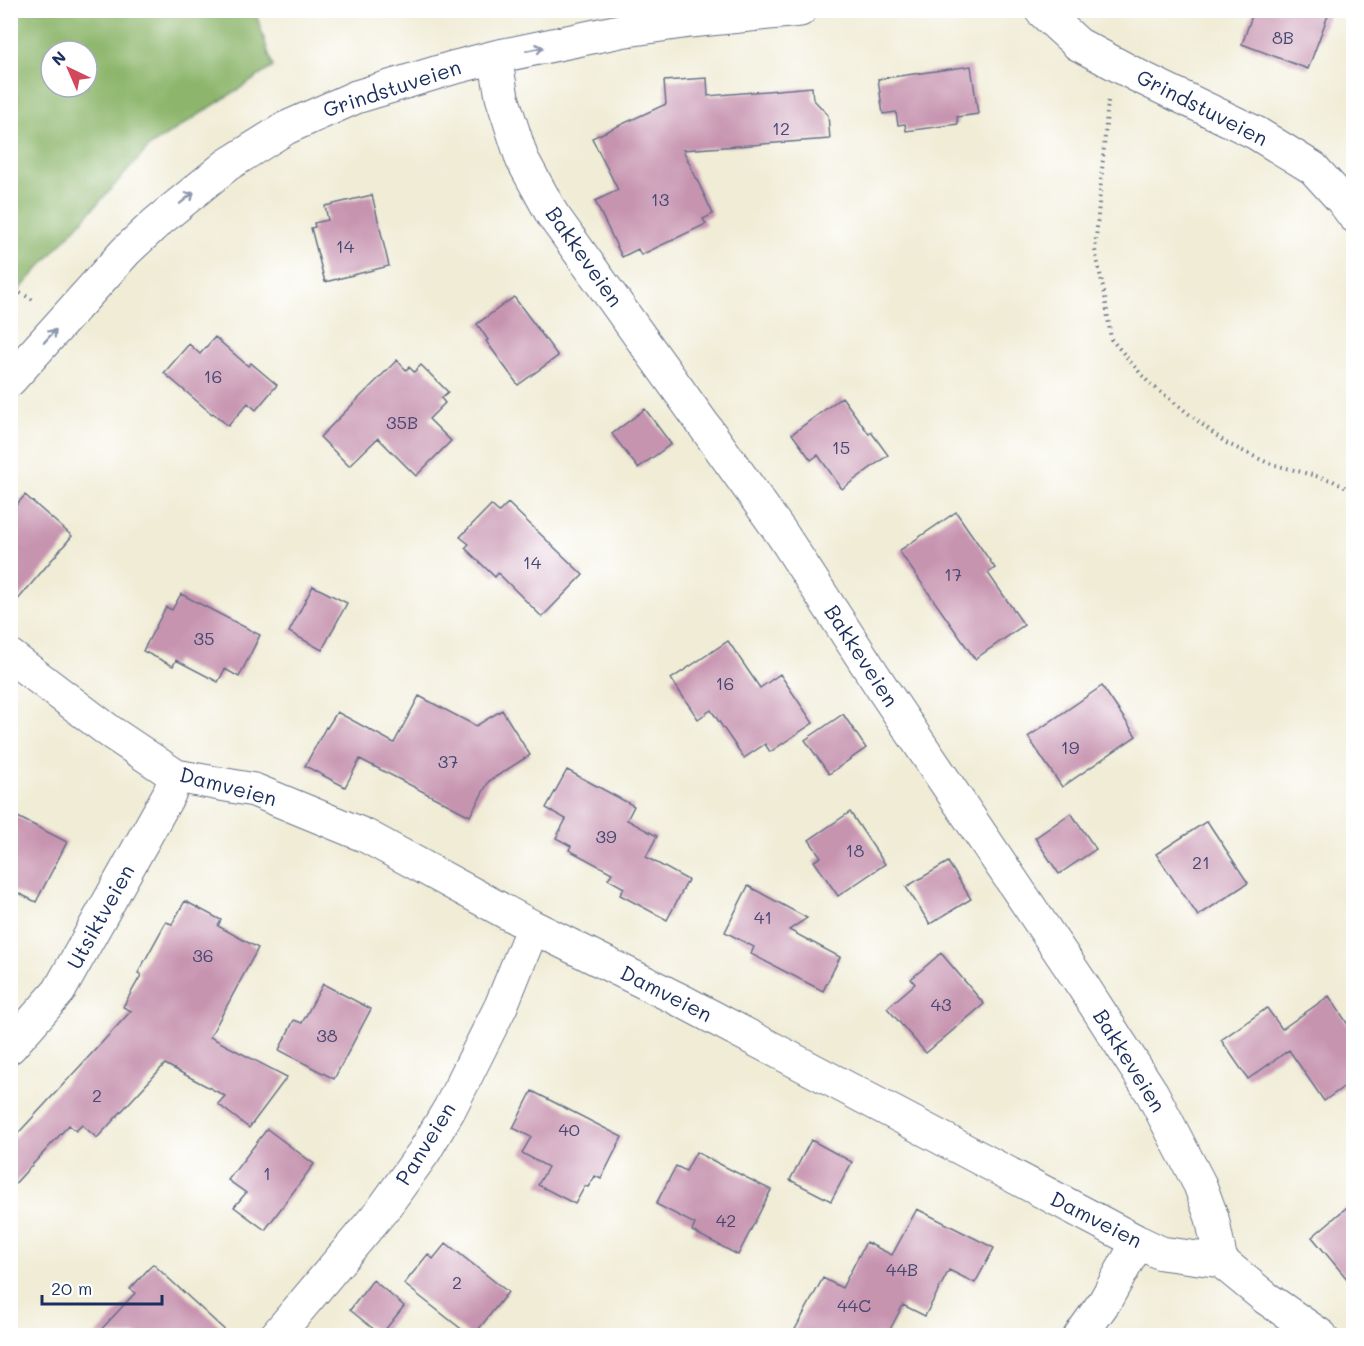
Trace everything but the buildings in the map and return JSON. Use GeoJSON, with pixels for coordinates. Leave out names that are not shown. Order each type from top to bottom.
{"type":"FeatureCollection","features":[{"type":"Feature","properties":{"kind":"street","name":"Grindstuveien"},"geometry":{"type":"LineString","coordinates":[[10,380],[126,250],[227,165],[286,128],[356,97],[495,57],[631,30],[690,21],[800,10]]}},
{"type":"Feature","properties":{"kind":"street","name":"Grindstuveien"},"geometry":{"type":"LineString","coordinates":[[1041,10],[1078,44],[1137,76],[1256,133],[1313,168],[1343,201],[1353,216]]}},
{"type":"Feature","properties":{"kind":"street","name":"Bakkeveien"},"geometry":{"type":"LineString","coordinates":[[495,57],[502,97],[522,159],[552,214],[783,534],[884,691],[1083,986],[1152,1093],[1200,1185],[1212,1218],[1221,1261]]}},
{"type":"Feature","properties":{"kind":"street","name":"Damveien"},"geometry":{"type":"LineString","coordinates":[[10,656],[109,731],[176,776],[254,790],[366,836],[532,927],[684,1002],[1138,1242],[1161,1253],[1221,1261]]}},
{"type":"Feature","properties":{"kind":"street","name":"Utsiktveien"},"geometry":{"type":"LineString","coordinates":[[10,1047],[59,992],[170,794],[176,776]]}},
{"type":"Feature","properties":{"kind":"street","name":"Panveien"},"geometry":{"type":"LineString","coordinates":[[276,1335],[383,1209],[424,1152],[450,1108],[501,1006],[532,927]]}},
{"type":"Feature","properties":{"kind":"street"},"geometry":{"type":"LineString","coordinates":[[1080,1335],[1105,1301],[1138,1242]]}},
{"type":"Feature","properties":{"kind":"street"},"geometry":{"type":"LineString","coordinates":[[1221,1261],[1266,1298],[1321,1335]]}},
{"type":"Feature","properties":{"kind":"path"},"geometry":{"type":"LineString","coordinates":[[1100,56],[1108,99],[1095,250],[1111,339],[1148,382],[1226,443],[1268,463],[1331,480],[1353,492]]}},
{"type":"Feature","properties":{"kind":"green space"},"geometry":{"type":"Polygon","coordinates":[[[11,10],[255,11],[273,67],[150,146],[11,299],[11,10]]]}}]}
